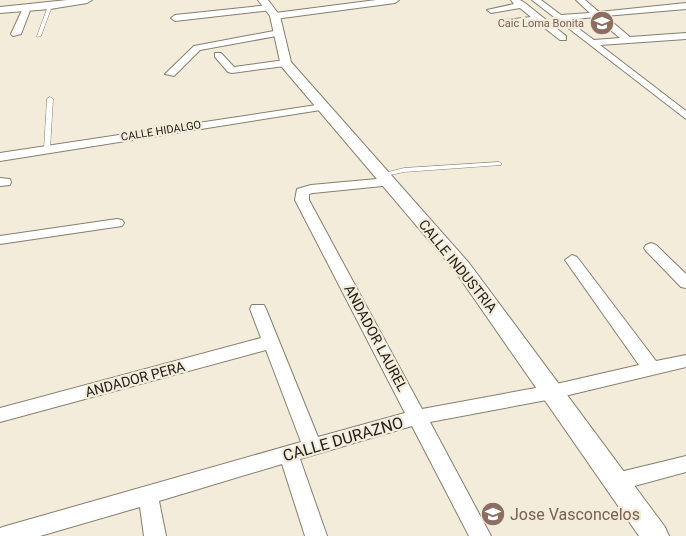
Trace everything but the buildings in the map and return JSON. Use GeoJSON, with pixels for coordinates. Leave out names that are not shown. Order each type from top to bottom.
{"type":"FeatureCollection","features":[{"type":"Feature","properties":{"kind":"street"},"geometry":{"type":"LineString","coordinates":[[0,10],[50,6],[85,0]]}},
{"type":"Feature","properties":{"kind":"street"},"geometry":{"type":"LineString","coordinates":[[175,18],[272,14],[395,0]]}},
{"type":"Feature","properties":{"kind":"street"},"geometry":{"type":"LineString","coordinates":[[536,0],[668,104],[686,116]]}},
{"type":"Feature","properties":{"kind":"street"},"geometry":{"type":"LineString","coordinates":[[580,0],[628,40]]}},
{"type":"Feature","properties":{"kind":"street"},"geometry":{"type":"LineString","coordinates":[[490,10],[518,3],[563,38]]}},
{"type":"Feature","properties":{"kind":"street"},"geometry":{"type":"LineString","coordinates":[[560,18],[686,6]]}},
{"type":"Feature","properties":{"kind":"street"},"geometry":{"type":"LineString","coordinates":[[16,34],[28,8]]}},
{"type":"Feature","properties":{"kind":"street"},"geometry":{"type":"LineString","coordinates":[[170,74],[197,48],[272,14]]}},
{"type":"Feature","properties":{"kind":"street","name":"CALLE INDUSTRIA"},"geometry":{"type":"LineString","coordinates":[[272,14],[285,64],[462,267],[655,536]]}},
{"type":"Feature","properties":{"kind":"street"},"geometry":{"type":"LineString","coordinates":[[508,22],[537,19]]}},
{"type":"Feature","properties":{"kind":"street"},"geometry":{"type":"LineString","coordinates":[[592,43],[686,36]]}},
{"type":"Feature","properties":{"kind":"street"},"geometry":{"type":"LineString","coordinates":[[218,55],[232,70],[285,64]]}},
{"type":"Feature","properties":{"kind":"street"},"geometry":{"type":"LineString","coordinates":[[668,104],[686,103]]}},
{"type":"Feature","properties":{"kind":"street","name":"CALLE HIDALGO"},"geometry":{"type":"LineString","coordinates":[[0,156],[322,107]]}},
{"type":"Feature","properties":{"kind":"street","name":"ANDADOR LAUREL"},"geometry":{"type":"LineString","coordinates":[[385,179],[302,192],[302,200],[480,536]]}},
{"type":"Feature","properties":{"kind":"street"},"geometry":{"type":"LineString","coordinates":[[0,240],[117,222]]}},
{"type":"Feature","properties":{"kind":"street"},"geometry":{"type":"LineString","coordinates":[[651,248],[686,283]]}},
{"type":"Feature","properties":{"kind":"street"},"geometry":{"type":"LineString","coordinates":[[572,260],[651,368]]}},
{"type":"Feature","properties":{"kind":"street"},"geometry":{"type":"LineString","coordinates":[[258,309],[312,448]]}},
{"type":"Feature","properties":{"kind":"street","name":"ANDADOR PERA"},"geometry":{"type":"LineString","coordinates":[[0,415],[271,342]]}},
{"type":"Feature","properties":{"kind":"street","name":"CALLE DURAZNO"},"geometry":{"type":"LineString","coordinates":[[6,536],[418,417],[552,392],[686,361]]}},
{"type":"Feature","properties":{"kind":"street"},"geometry":{"type":"LineString","coordinates":[[289,454],[316,536]]}},
{"type":"Feature","properties":{"kind":"street"},"geometry":{"type":"LineString","coordinates":[[616,482],[686,464]]}},
{"type":"Feature","properties":{"kind":"street"},"geometry":{"type":"LineString","coordinates":[[148,495],[155,536]]}},
{"type":"Feature","properties":{"kind":"lane"},"geometry":{"type":"LineString","coordinates":[[39,36],[50,6]]}},
{"type":"Feature","properties":{"kind":"lane"},"geometry":{"type":"LineString","coordinates":[[47,149],[50,99]]}},
{"type":"Feature","properties":{"kind":"lane"},"geometry":{"type":"LineString","coordinates":[[385,179],[404,170],[499,164]]}},
{"type":"Feature","properties":{"kind":"place","name":"Caic Loma Bonita"},"geometry":{"type":"Point","coordinates":[602,23]}},
{"type":"Feature","properties":{"kind":"place","name":"Jose Vasconcelos"},"geometry":{"type":"Point","coordinates":[493,514]}}]}
